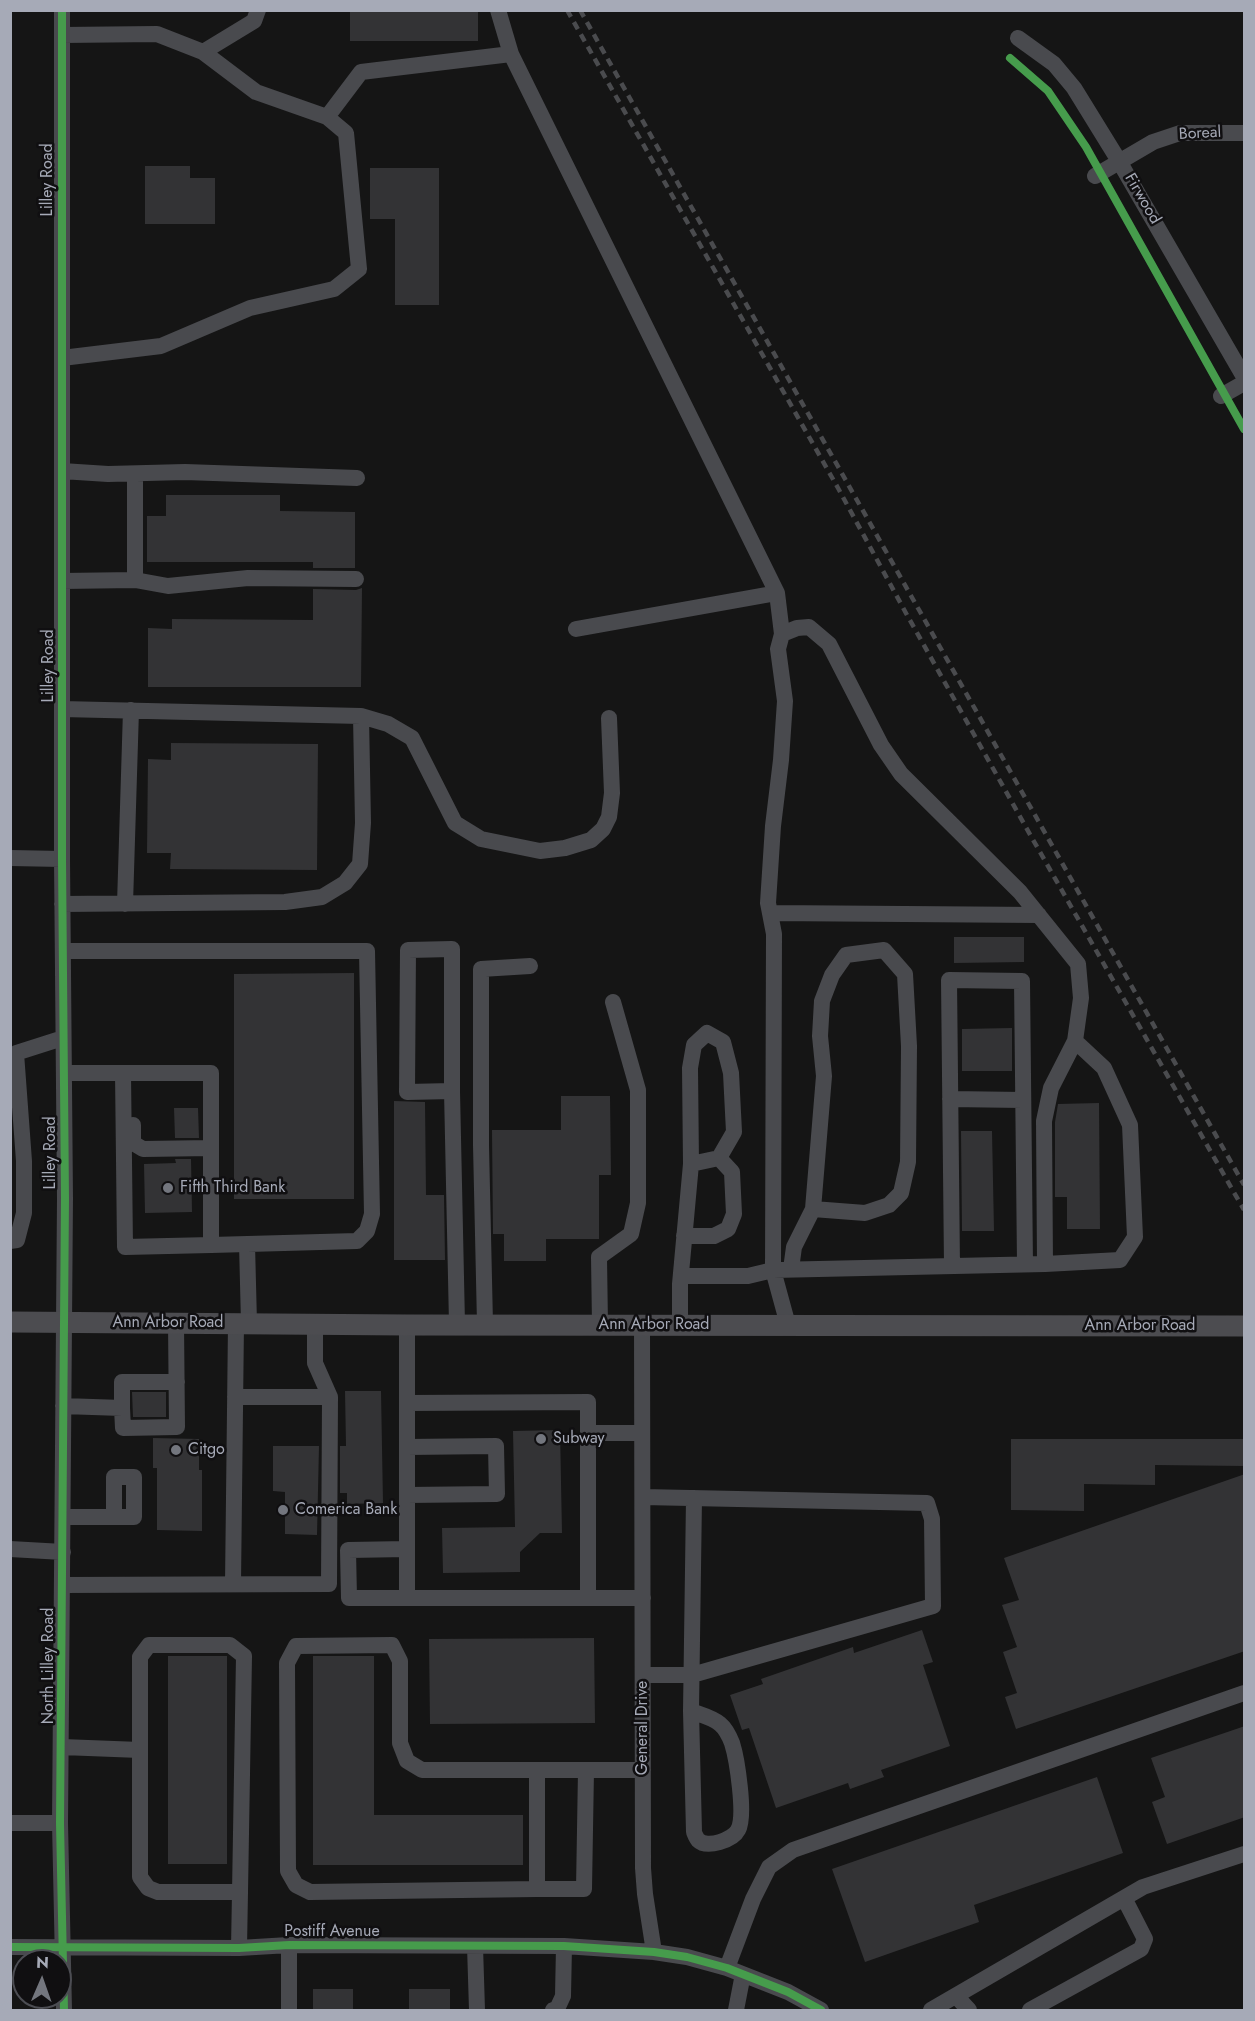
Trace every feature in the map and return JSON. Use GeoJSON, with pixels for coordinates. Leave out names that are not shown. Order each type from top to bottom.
{"type":"FeatureCollection","features":[{"type":"Feature","properties":{"kind":"main road","name":"Ann Arbor Road"},"geometry":{"type":"LineString","coordinates":[[10,1322],[1245,1326]]}},
{"type":"Feature","properties":{"kind":"street","name":"Lilley Road"},"geometry":{"type":"LineString","coordinates":[[62,10],[62,859],[65,1197],[63,1322]]}},
{"type":"Feature","properties":{"kind":"street"},"geometry":{"type":"LineString","coordinates":[[203,52],[254,21],[258,10]]}},
{"type":"Feature","properties":{"kind":"street"},"geometry":{"type":"LineString","coordinates":[[498,10],[511,54],[777,593],[782,634],[778,650],[785,701],[768,903],[774,934],[773,1270],[788,1325]]}},
{"type":"Feature","properties":{"kind":"street"},"geometry":{"type":"LineString","coordinates":[[62,34],[158,34],[203,52],[256,92],[327,117],[346,133],[359,269],[334,289],[250,308],[161,346],[62,358]]}},
{"type":"Feature","properties":{"kind":"street","name":"Firwood"},"geometry":{"type":"LineString","coordinates":[[1018,38],[1054,64],[1074,88],[1245,377]]}},
{"type":"Feature","properties":{"kind":"street"},"geometry":{"type":"LineString","coordinates":[[327,117],[360,72],[511,54]]}},
{"type":"Feature","properties":{"kind":"street","name":"Boreal"},"geometry":{"type":"LineString","coordinates":[[1095,176],[1153,142],[1180,133],[1245,133]]}},
{"type":"Feature","properties":{"kind":"street"},"geometry":{"type":"LineString","coordinates":[[1221,396],[1245,383]]}},
{"type":"Feature","properties":{"kind":"street"},"geometry":{"type":"LineString","coordinates":[[62,471],[135,475],[185,472],[357,478]]}},
{"type":"Feature","properties":{"kind":"street"},"geometry":{"type":"LineString","coordinates":[[135,475],[135,580]]}},
{"type":"Feature","properties":{"kind":"street"},"geometry":{"type":"LineString","coordinates":[[62,581],[135,580],[168,586],[248,578],[356,579]]}},
{"type":"Feature","properties":{"kind":"street"},"geometry":{"type":"LineString","coordinates":[[576,629],[777,593]]}},
{"type":"Feature","properties":{"kind":"street"},"geometry":{"type":"LineString","coordinates":[[782,634],[796,628],[809,627],[829,644],[881,745],[901,774],[1020,892],[1078,964],[1081,998],[1075,1041],[1051,1088],[1044,1121],[1045,1264]]}},
{"type":"Feature","properties":{"kind":"street"},"geometry":{"type":"LineString","coordinates":[[62,709],[361,716],[388,724],[412,738],[455,823],[481,840],[540,850],[565,848],[591,840],[603,829],[609,817],[612,793],[609,718]]}},
{"type":"Feature","properties":{"kind":"street"},"geometry":{"type":"LineString","coordinates":[[125,904],[131,710]]}},
{"type":"Feature","properties":{"kind":"street"},"geometry":{"type":"LineString","coordinates":[[63,904],[285,902],[322,897],[345,883],[360,864],[363,824],[361,716]]}},
{"type":"Feature","properties":{"kind":"street"},"geometry":{"type":"LineString","coordinates":[[10,858],[62,859]]}},
{"type":"Feature","properties":{"kind":"street"},"geometry":{"type":"LineString","coordinates":[[770,913],[1039,915]]}},
{"type":"Feature","properties":{"kind":"street"},"geometry":{"type":"LineString","coordinates":[[452,1091],[407,1092],[408,950],[452,949],[452,1091],[457,1324]]}},
{"type":"Feature","properties":{"kind":"street"},"geometry":{"type":"LineString","coordinates":[[791,1269],[794,1247],[813,1209],[824,1076],[820,1036],[822,1000],[832,975],[846,955],[884,950],[905,974],[909,1046],[908,1162],[902,1193],[888,1205],[865,1213],[813,1209]]}},
{"type":"Feature","properties":{"kind":"street"},"geometry":{"type":"LineString","coordinates":[[63,951],[367,951],[372,1214],[367,1231],[357,1241],[126,1246],[123,1073]]}},
{"type":"Feature","properties":{"kind":"street"},"geometry":{"type":"LineString","coordinates":[[485,1324],[481,1145],[481,969],[530,966]]}},
{"type":"Feature","properties":{"kind":"street"},"geometry":{"type":"LineString","coordinates":[[952,1266],[949,981],[1022,981],[1025,1264]]}},
{"type":"Feature","properties":{"kind":"street"},"geometry":{"type":"LineString","coordinates":[[600,1325],[599,1257],[631,1234],[638,1203],[638,1090],[613,1002]]}},
{"type":"Feature","properties":{"kind":"street"},"geometry":{"type":"LineString","coordinates":[[680,1325],[681,1276],[691,1164],[690,1068],[694,1045],[707,1033],[723,1042],[731,1073],[734,1132],[719,1158],[691,1164]]}},
{"type":"Feature","properties":{"kind":"street"},"geometry":{"type":"LineString","coordinates":[[10,1240],[17,1240],[24,1213],[24,1161],[15,1106],[13,1053],[63,1038]]}},
{"type":"Feature","properties":{"kind":"street"},"geometry":{"type":"LineString","coordinates":[[681,1276],[748,1276],[773,1270],[791,1269],[1045,1264],[1120,1260],[1135,1237],[1130,1125],[1104,1068],[1075,1041]]}},
{"type":"Feature","properties":{"kind":"street"},"geometry":{"type":"LineString","coordinates":[[64,1073],[211,1073],[211,1245]]}},
{"type":"Feature","properties":{"kind":"street"},"geometry":{"type":"LineString","coordinates":[[950,1099],[1023,1100]]}},
{"type":"Feature","properties":{"kind":"street"},"geometry":{"type":"LineString","coordinates":[[124,1100],[133,1115],[133,1143],[142,1149],[211,1148]]}},
{"type":"Feature","properties":{"kind":"street"},"geometry":{"type":"LineString","coordinates":[[684,1236],[714,1236],[728,1229],[734,1214],[732,1172],[719,1158]]}},
{"type":"Feature","properties":{"kind":"street"},"geometry":{"type":"LineString","coordinates":[[232,1584],[235,1397],[248,1244]]}},
{"type":"Feature","properties":{"kind":"street","name":"North Lilley Road"},"geometry":{"type":"LineString","coordinates":[[63,1322],[60,1823],[64,2010]]}},
{"type":"Feature","properties":{"kind":"street"},"geometry":{"type":"LineString","coordinates":[[176,1323],[177,1382],[177,1427],[123,1428],[122,1382],[177,1382]]}},
{"type":"Feature","properties":{"kind":"street"},"geometry":{"type":"LineString","coordinates":[[63,1585],[329,1584],[330,1397],[315,1363],[315,1324]]}},
{"type":"Feature","properties":{"kind":"street"},"geometry":{"type":"LineString","coordinates":[[407,1325],[408,1598]]}},
{"type":"Feature","properties":{"kind":"street","name":"General Drive"},"geometry":{"type":"LineString","coordinates":[[642,1325],[643,1868],[654,1952]]}},
{"type":"Feature","properties":{"kind":"street"},"geometry":{"type":"LineString","coordinates":[[235,1397],[330,1397]]}},
{"type":"Feature","properties":{"kind":"street"},"geometry":{"type":"LineString","coordinates":[[407,1403],[588,1402],[588,1598]]}},
{"type":"Feature","properties":{"kind":"street"},"geometry":{"type":"LineString","coordinates":[[63,1406],[122,1407]]}},
{"type":"Feature","properties":{"kind":"street"},"geometry":{"type":"LineString","coordinates":[[588,1432],[642,1433]]}},
{"type":"Feature","properties":{"kind":"street"},"geometry":{"type":"LineString","coordinates":[[407,1447],[496,1446],[497,1485],[497,1494],[407,1495]]}},
{"type":"Feature","properties":{"kind":"street"},"geometry":{"type":"LineString","coordinates":[[643,1497],[927,1503],[932,1519],[933,1606],[692,1675],[643,1675]]}},
{"type":"Feature","properties":{"kind":"street"},"geometry":{"type":"LineString","coordinates":[[691,1711],[719,1723],[731,1741],[737,1764],[741,1813],[739,1829],[731,1839],[718,1843],[704,1844],[698,1840],[694,1832],[691,1711],[694,1498]]}},
{"type":"Feature","properties":{"kind":"street"},"geometry":{"type":"LineString","coordinates":[[63,1517],[114,1517]]}},
{"type":"Feature","properties":{"kind":"street"},"geometry":{"type":"LineString","coordinates":[[10,1549],[63,1552]]}},
{"type":"Feature","properties":{"kind":"street"},"geometry":{"type":"LineString","coordinates":[[407,1550],[348,1550],[349,1598],[643,1598]]}},
{"type":"Feature","properties":{"kind":"street"},"geometry":{"type":"LineString","coordinates":[[239,1948],[240,1892],[244,1656],[230,1645],[149,1645],[140,1657],[140,1877],[148,1888],[158,1892],[240,1892]]}},
{"type":"Feature","properties":{"kind":"street"},"geometry":{"type":"LineString","coordinates":[[586,1770],[584,1889],[310,1892],[296,1885],[288,1871],[287,1663],[296,1646],[392,1645],[400,1661],[400,1743],[407,1761],[422,1770],[586,1770],[643,1770]]}},
{"type":"Feature","properties":{"kind":"street"},"geometry":{"type":"LineString","coordinates":[[727,1968],[753,1899],[770,1867],[793,1850],[1245,1693]]}},
{"type":"Feature","properties":{"kind":"street"},"geometry":{"type":"LineString","coordinates":[[62,1747],[140,1750]]}},
{"type":"Feature","properties":{"kind":"street"},"geometry":{"type":"LineString","coordinates":[[537,1770],[537,1889]]}},
{"type":"Feature","properties":{"kind":"street"},"geometry":{"type":"LineString","coordinates":[[10,1823],[60,1823]]}},
{"type":"Feature","properties":{"kind":"street"},"geometry":{"type":"LineString","coordinates":[[931,2010],[1143,1887],[1245,1854]]}},
{"type":"Feature","properties":{"kind":"street"},"geometry":{"type":"LineString","coordinates":[[1030,2010],[1141,1949],[1145,1939],[1124,1898]]}},
{"type":"Feature","properties":{"kind":"street"},"geometry":{"type":"LineString","coordinates":[[289,1945],[289,2010]]}},
{"type":"Feature","properties":{"kind":"street"},"geometry":{"type":"LineString","coordinates":[[475,1946],[477,2010]]}},
{"type":"Feature","properties":{"kind":"street"},"geometry":{"type":"LineString","coordinates":[[553,2010],[557,2009],[562,1996],[564,1946]]}},
{"type":"Feature","properties":{"kind":"street","name":"Postiff Avenue"},"geometry":{"type":"LineString","coordinates":[[10,1947],[564,1946],[654,1952]]}},
{"type":"Feature","properties":{"kind":"street"},"geometry":{"type":"LineString","coordinates":[[654,1952],[687,1957],[727,1968],[788,1992],[821,2010]]}},
{"type":"Feature","properties":{"kind":"street"},"geometry":{"type":"LineString","coordinates":[[736,2010],[743,1974]]}},
{"type":"Feature","properties":{"kind":"street"},"geometry":{"type":"LineString","coordinates":[[956,1996],[969,2010]]}},
{"type":"Feature","properties":{"kind":"building"},"geometry":{"type":"Polygon","coordinates":[[[350,10],[478,10],[478,41],[350,41],[350,10]]]}},
{"type":"Feature","properties":{"kind":"building"},"geometry":{"type":"Polygon","coordinates":[[[145,166],[190,166],[190,178],[215,178],[215,224],[145,224],[145,166]]]}},
{"type":"Feature","properties":{"kind":"building"},"geometry":{"type":"Polygon","coordinates":[[[370,168],[439,168],[439,305],[395,305],[395,219],[370,219],[370,168]]]}},
{"type":"Feature","properties":{"kind":"building"},"geometry":{"type":"Polygon","coordinates":[[[166,495],[280,495],[280,511],[355,512],[355,568],[313,568],[313,562],[147,562],[147,516],[166,516],[166,495]]]}},
{"type":"Feature","properties":{"kind":"building"},"geometry":{"type":"Polygon","coordinates":[[[362,588],[361,687],[148,687],[148,628],[172,629],[172,619],[313,620],[313,589],[356,590],[362,588]]]}},
{"type":"Feature","properties":{"kind":"building"},"geometry":{"type":"Polygon","coordinates":[[[171,743],[318,744],[317,870],[170,869],[171,853],[147,853],[148,759],[171,760],[171,743]]]}},
{"type":"Feature","properties":{"kind":"building"},"geometry":{"type":"Polygon","coordinates":[[[954,937],[1024,937],[1024,962],[954,963],[954,937]]]}},
{"type":"Feature","properties":{"kind":"building"},"geometry":{"type":"Polygon","coordinates":[[[354,973],[354,1199],[234,1199],[234,974],[354,973]]]}},
{"type":"Feature","properties":{"kind":"building"},"geometry":{"type":"Polygon","coordinates":[[[1012,1028],[1012,1071],[962,1071],[962,1029],[1012,1028]]]}},
{"type":"Feature","properties":{"kind":"building"},"geometry":{"type":"Polygon","coordinates":[[[561,1096],[610,1096],[611,1175],[599,1175],[599,1239],[546,1239],[546,1261],[504,1261],[504,1234],[493,1234],[492,1130],[561,1130],[561,1096]]]}},
{"type":"Feature","properties":{"kind":"building"},"geometry":{"type":"Polygon","coordinates":[[[394,1101],[425,1102],[426,1195],[444,1195],[445,1260],[394,1260],[394,1101]]]}},
{"type":"Feature","properties":{"kind":"building"},"geometry":{"type":"Polygon","coordinates":[[[1099,1103],[1100,1229],[1067,1229],[1067,1197],[1055,1197],[1055,1122],[1058,1104],[1099,1103]]]}},
{"type":"Feature","properties":{"kind":"building"},"geometry":{"type":"Polygon","coordinates":[[[174,1108],[198,1108],[199,1138],[175,1138],[174,1108]]]}},
{"type":"Feature","properties":{"kind":"building"},"geometry":{"type":"Polygon","coordinates":[[[961,1131],[992,1131],[994,1231],[962,1231],[961,1131]]]}},
{"type":"Feature","properties":{"kind":"building","name":"Fifth Third Bank"},"geometry":{"type":"Polygon","coordinates":[[[175,1159],[191,1159],[192,1212],[145,1213],[144,1164],[176,1163],[175,1159]]]}},
{"type":"Feature","properties":{"kind":"building"},"geometry":{"type":"Polygon","coordinates":[[[345,1391],[381,1391],[383,1503],[347,1504],[347,1493],[340,1493],[340,1446],[346,1446],[345,1391]]]}},
{"type":"Feature","properties":{"kind":"building"},"geometry":{"type":"Polygon","coordinates":[[[132,1392],[166,1392],[166,1417],[133,1417],[132,1392]]]}},
{"type":"Feature","properties":{"kind":"building"},"geometry":{"type":"Polygon","coordinates":[[[560,1430],[562,1533],[540,1533],[520,1552],[520,1572],[443,1573],[442,1528],[515,1527],[513,1431],[560,1430]]]}},
{"type":"Feature","properties":{"kind":"building"},"geometry":{"type":"Polygon","coordinates":[[[153,1438],[199,1439],[199,1470],[202,1470],[202,1531],[157,1530],[157,1468],[153,1468],[153,1438]]]}},
{"type":"Feature","properties":{"kind":"building"},"geometry":{"type":"Polygon","coordinates":[[[1011,1439],[1245,1439],[1245,1466],[1155,1465],[1155,1485],[1084,1484],[1084,1511],[1011,1510],[1011,1439]]]}},
{"type":"Feature","properties":{"kind":"building"},"geometry":{"type":"Polygon","coordinates":[[[273,1446],[319,1446],[317,1535],[285,1534],[285,1492],[273,1491],[273,1446]]]}},
{"type":"Feature","properties":{"kind":"building"},"geometry":{"type":"Polygon","coordinates":[[[1245,1474],[1245,1651],[1016,1729],[1005,1697],[1017,1693],[1003,1652],[1017,1647],[1002,1605],[1019,1600],[1004,1558],[1245,1474]]]}},
{"type":"Feature","properties":{"kind":"building"},"geometry":{"type":"Polygon","coordinates":[[[922,1630],[933,1662],[923,1665],[950,1746],[881,1770],[884,1777],[850,1789],[848,1783],[776,1808],[749,1728],[742,1730],[730,1695],[763,1684],[761,1679],[853,1647],[854,1653],[922,1630]]]}},
{"type":"Feature","properties":{"kind":"building"},"geometry":{"type":"Polygon","coordinates":[[[594,1638],[595,1723],[430,1724],[429,1639],[594,1638]]]}},
{"type":"Feature","properties":{"kind":"building"},"geometry":{"type":"Polygon","coordinates":[[[168,1656],[227,1656],[227,1864],[168,1864],[168,1656]]]}},
{"type":"Feature","properties":{"kind":"building"},"geometry":{"type":"Polygon","coordinates":[[[313,1656],[374,1656],[374,1815],[523,1815],[523,1865],[313,1865],[313,1656]]]}},
{"type":"Feature","properties":{"kind":"building"},"geometry":{"type":"Polygon","coordinates":[[[1245,1726],[1245,1817],[1167,1844],[1152,1802],[1165,1797],[1151,1758],[1245,1726]]]}},
{"type":"Feature","properties":{"kind":"building"},"geometry":{"type":"Polygon","coordinates":[[[1097,1777],[1123,1853],[974,1905],[979,1922],[865,1962],[832,1869],[1097,1777]]]}},
{"type":"Feature","properties":{"kind":"building"},"geometry":{"type":"Polygon","coordinates":[[[313,1989],[353,1989],[353,2010],[313,2010],[313,1989]]]}},
{"type":"Feature","properties":{"kind":"building"},"geometry":{"type":"Polygon","coordinates":[[[409,1989],[450,1989],[450,2010],[409,2010],[409,1989]]]}},
{"type":"Feature","properties":{"kind":"railway"},"geometry":{"type":"LineString","coordinates":[[567,10],[838,488],[1032,838],[1244,1210]]}},
{"type":"Feature","properties":{"kind":"railway"},"geometry":{"type":"LineString","coordinates":[[580,10],[1244,1185]]}},
{"type":"Feature","properties":{"kind":"cycle path"},"geometry":{"type":"LineString","coordinates":[[62,10],[62,859],[65,1198],[60,1823],[64,2010]]}},
{"type":"Feature","properties":{"kind":"cycle path"},"geometry":{"type":"LineString","coordinates":[[1010,58],[1048,91],[1086,147],[1244,429]]}},
{"type":"Feature","properties":{"kind":"cycle path"},"geometry":{"type":"LineString","coordinates":[[10,1947],[564,1946],[654,1952],[687,1957],[727,1968],[788,1992],[821,2010]]}},
{"type":"Feature","properties":{"kind":"place","name":"Fifth Third Bank"},"geometry":{"type":"Point","coordinates":[168,1188]}},
{"type":"Feature","properties":{"kind":"place","name":"Subway"},"geometry":{"type":"Point","coordinates":[541,1439]}},
{"type":"Feature","properties":{"kind":"place","name":"Citgo"},"geometry":{"type":"Point","coordinates":[176,1450]}},
{"type":"Feature","properties":{"kind":"place","name":"Comerica Bank"},"geometry":{"type":"Point","coordinates":[283,1510]}}]}
